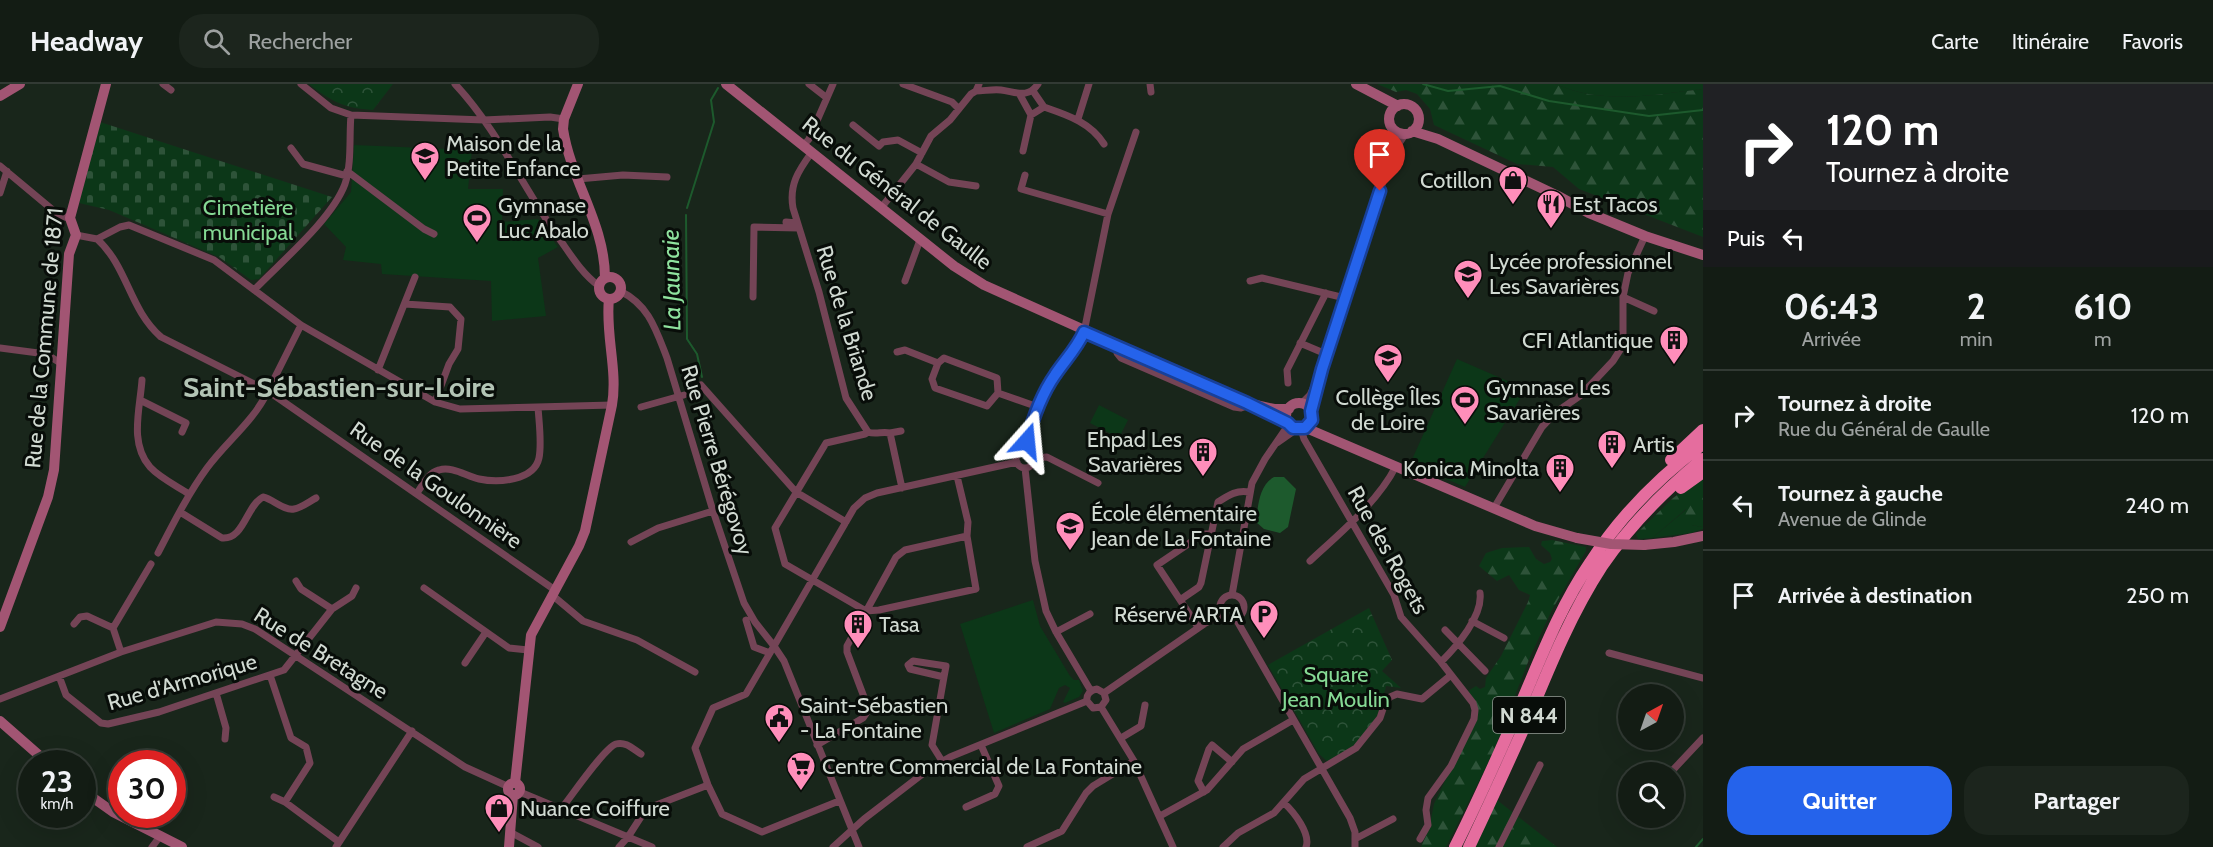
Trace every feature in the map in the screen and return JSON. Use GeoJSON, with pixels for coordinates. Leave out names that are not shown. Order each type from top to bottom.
{"type":"FeatureCollection","features":[{"type":"Feature","properties":{"kind":"highway"},"geometry":{"type":"LineString","coordinates":[[1703,430],[1636,496],[1638,511],[1655,510],[1703,472]]}},
{"type":"Feature","properties":{"kind":"highway","name":"N 844"},"geometry":{"type":"LineString","coordinates":[[1468,847],[1499,784],[1574,613],[1638,511],[1662,478],[1703,444]]}},
{"type":"Feature","properties":{"kind":"highway","name":"N 844"},"geometry":{"type":"LineString","coordinates":[[1455,847],[1565,605],[1596,553],[1638,511],[1703,459]]}},
{"type":"Feature","properties":{"kind":"street"},"geometry":{"type":"LineString","coordinates":[[0,96],[20,84]]}},
{"type":"Feature","properties":{"kind":"street","name":"Rue de la Commune de 1871"},"geometry":{"type":"LineString","coordinates":[[0,627],[48,497],[57,435],[69,254],[76,235],[70,218],[106,84]]}},
{"type":"Feature","properties":{"kind":"street"},"geometry":{"type":"LineString","coordinates":[[163,84],[171,90]]}},
{"type":"Feature","properties":{"kind":"street"},"geometry":{"type":"LineString","coordinates":[[301,84],[332,108],[351,115],[484,120],[564,118]]}},
{"type":"Feature","properties":{"kind":"street"},"geometry":{"type":"LineString","coordinates":[[454,84],[484,120],[546,221],[588,279],[606,281],[619,282],[620,291],[617,297],[609,299],[601,295],[606,281],[601,242],[564,137],[564,118],[578,84]]}},
{"type":"Feature","properties":{"kind":"street","name":"Rue du Général de Gaulle"},"geometry":{"type":"LineString","coordinates":[[726,84],[954,266],[984,285],[1084,332],[1249,404],[1301,423],[1546,530],[1611,544],[1644,545],[1703,536]]}},
{"type":"Feature","properties":{"kind":"street"},"geometry":{"type":"LineString","coordinates":[[809,84],[827,98]]}},
{"type":"Feature","properties":{"kind":"street","name":"Rue de la Briande"},"geometry":{"type":"LineString","coordinates":[[833,84],[808,139],[808,149],[797,172],[791,196],[846,398],[868,432]]}},
{"type":"Feature","properties":{"kind":"street"},"geometry":{"type":"LineString","coordinates":[[903,84],[952,102],[959,109]]}},
{"type":"Feature","properties":{"kind":"street"},"geometry":{"type":"LineString","coordinates":[[1078,119],[1089,84]]}},
{"type":"Feature","properties":{"kind":"street"},"geometry":{"type":"LineString","coordinates":[[1150,84],[1151,92]]}},
{"type":"Feature","properties":{"kind":"street"},"geometry":{"type":"LineString","coordinates":[[880,208],[916,164],[931,136],[959,109],[977,87],[1020,95],[1035,87],[1044,107],[1078,119],[1100,137],[1104,144]]}},
{"type":"Feature","properties":{"kind":"street"},"geometry":{"type":"LineString","coordinates":[[1361,87],[1394,110]]}},
{"type":"Feature","properties":{"kind":"street"},"geometry":{"type":"LineString","coordinates":[[1020,95],[1031,115],[1023,151]]}},
{"type":"Feature","properties":{"kind":"street"},"geometry":{"type":"LineString","coordinates":[[1392,154],[1412,129],[1418,114],[1413,108],[1404,104],[1394,110],[1390,123],[1399,133],[1412,129],[1438,139],[1589,213],[1645,236],[1703,255]]}},
{"type":"Feature","properties":{"kind":"street"},"geometry":{"type":"LineString","coordinates":[[1031,115],[1044,107]]}},
{"type":"Feature","properties":{"kind":"street"},"geometry":{"type":"LineString","coordinates":[[255,289],[324,218],[338,197],[347,174],[351,115]]}},
{"type":"Feature","properties":{"kind":"street"},"geometry":{"type":"LineString","coordinates":[[853,125],[879,146],[883,142],[898,140],[922,153]]}},
{"type":"Feature","properties":{"kind":"street"},"geometry":{"type":"LineString","coordinates":[[1232,595],[1240,598],[1244,605],[1243,614],[1236,619],[1229,619],[1223,614],[1221,608],[1222,601],[1232,595],[1249,492],[1256,473],[1277,443],[1301,423],[1322,369],[1392,154],[1394,129]]}},
{"type":"Feature","properties":{"kind":"street"},"geometry":{"type":"LineString","coordinates":[[1026,451],[1025,446],[1038,407],[1054,376],[1084,332],[1108,214],[1136,132]]}},
{"type":"Feature","properties":{"kind":"street"},"geometry":{"type":"LineString","coordinates":[[291,148],[303,164],[347,174],[434,234]]}},
{"type":"Feature","properties":{"kind":"street"},"geometry":{"type":"LineString","coordinates":[[916,164],[949,182],[976,186]]}},
{"type":"Feature","properties":{"kind":"street"},"geometry":{"type":"LineString","coordinates":[[0,166],[60,216],[70,218]]}},
{"type":"Feature","properties":{"kind":"street"},"geometry":{"type":"LineString","coordinates":[[0,193],[7,171]]}},
{"type":"Feature","properties":{"kind":"street"},"geometry":{"type":"LineString","coordinates":[[578,178],[623,175],[667,177]]}},
{"type":"Feature","properties":{"kind":"street"},"geometry":{"type":"LineString","coordinates":[[1025,175],[1021,189],[1108,214]]}},
{"type":"Feature","properties":{"kind":"street"},"geometry":{"type":"LineString","coordinates":[[1558,196],[1703,249]]}},
{"type":"Feature","properties":{"kind":"street","name":"Rue de la Briande"},"geometry":{"type":"LineString","coordinates":[[786,222],[798,225]]}},
{"type":"Feature","properties":{"kind":"street"},"geometry":{"type":"LineString","coordinates":[[753,297],[754,227],[798,225]]}},
{"type":"Feature","properties":{"kind":"street"},"geometry":{"type":"LineString","coordinates":[[76,235],[98,239],[120,227],[134,226],[214,260],[301,325],[435,402],[460,409],[612,405]]}},
{"type":"Feature","properties":{"kind":"street"},"geometry":{"type":"LineString","coordinates":[[1494,508],[1542,427],[1555,413],[1581,395],[1613,361],[1620,350],[1623,340],[1623,297],[1628,273],[1645,236]]}},
{"type":"Feature","properties":{"kind":"street","name":"Rue de la Goulonnière"},"geometry":{"type":"LineString","coordinates":[[98,239],[122,272],[135,305],[148,326],[161,337],[268,391],[417,493],[553,592],[583,621],[637,640],[695,672]]}},
{"type":"Feature","properties":{"kind":"street"},"geometry":{"type":"LineString","coordinates":[[905,281],[920,240]]}},
{"type":"Feature","properties":{"kind":"street"},"geometry":{"type":"LineString","coordinates":[[378,370],[415,277]]}},
{"type":"Feature","properties":{"kind":"street"},"geometry":{"type":"LineString","coordinates":[[1250,280],[1262,278],[1345,298]]}},
{"type":"Feature","properties":{"kind":"street","name":"Rue Pierre Bérégovoy"},"geometry":{"type":"LineString","coordinates":[[620,291],[634,297],[650,317],[681,396],[712,511],[744,603],[784,661],[859,847]]}},
{"type":"Feature","properties":{"kind":"street"},"geometry":{"type":"LineString","coordinates":[[1288,383],[1287,370],[1326,293]]}},
{"type":"Feature","properties":{"kind":"street"},"geometry":{"type":"LineString","coordinates":[[1623,297],[1654,311]]}},
{"type":"Feature","properties":{"kind":"street"},"geometry":{"type":"LineString","coordinates":[[509,847],[531,635],[585,531],[612,405],[614,390],[609,299]]}},
{"type":"Feature","properties":{"kind":"street"},"geometry":{"type":"LineString","coordinates":[[405,304],[450,307],[461,319],[459,348],[449,364],[435,402]]}},
{"type":"Feature","properties":{"kind":"street"},"geometry":{"type":"LineString","coordinates":[[158,553],[189,494],[209,465],[235,438],[268,391],[301,325]]}},
{"type":"Feature","properties":{"kind":"street"},"geometry":{"type":"LineString","coordinates":[[46,354],[63,344]]}},
{"type":"Feature","properties":{"kind":"street"},"geometry":{"type":"LineString","coordinates":[[1300,344],[1326,354]]}},
{"type":"Feature","properties":{"kind":"street"},"geometry":{"type":"LineString","coordinates":[[0,348],[46,354],[62,364]]}},
{"type":"Feature","properties":{"kind":"street"},"geometry":{"type":"LineString","coordinates":[[897,352],[905,350],[938,363]]}},
{"type":"Feature","properties":{"kind":"street"},"geometry":{"type":"LineString","coordinates":[[944,357],[997,378],[998,393],[987,406],[935,388],[932,379],[938,363],[944,357]]}},
{"type":"Feature","properties":{"kind":"street"},"geometry":{"type":"LineString","coordinates":[[1301,404],[1310,395],[1322,369]]}},
{"type":"Feature","properties":{"kind":"street"},"geometry":{"type":"LineString","coordinates":[[142,380],[136,437],[140,451],[151,468],[189,494]]}},
{"type":"Feature","properties":{"kind":"street"},"geometry":{"type":"LineString","coordinates":[[701,385],[796,492],[846,522]]}},
{"type":"Feature","properties":{"kind":"street"},"geometry":{"type":"LineString","coordinates":[[998,393],[1038,407]]}},
{"type":"Feature","properties":{"kind":"street"},"geometry":{"type":"LineString","coordinates":[[641,407],[681,396]]}},
{"type":"Feature","properties":{"kind":"street"},"geometry":{"type":"LineString","coordinates":[[140,400],[186,423],[182,432]]}},
{"type":"Feature","properties":{"kind":"street","name":"Rue du Général de Gaulle"},"geometry":{"type":"LineString","coordinates":[[1249,404],[1274,410],[1289,409]]}},
{"type":"Feature","properties":{"kind":"street"},"geometry":{"type":"LineString","coordinates":[[1295,404],[1306,405],[1301,423],[1286,415],[1295,404]]}},
{"type":"Feature","properties":{"kind":"street"},"geometry":{"type":"LineString","coordinates":[[417,493],[430,475],[439,470],[450,470],[481,479],[502,481],[525,476],[535,468],[539,458],[538,407]]}},
{"type":"Feature","properties":{"kind":"street","name":"Rue des Rogets"},"geometry":{"type":"LineString","coordinates":[[1301,423],[1304,439],[1394,595],[1401,617],[1473,703],[1474,718],[1451,766],[1428,798],[1426,810],[1428,825],[1420,839]]}},
{"type":"Feature","properties":{"kind":"street"},"geometry":{"type":"LineString","coordinates":[[901,431],[890,434],[868,432],[826,443],[775,528],[785,564],[866,611],[976,589],[967,537],[968,522],[957,476]]}},
{"type":"Feature","properties":{"kind":"street"},"geometry":{"type":"LineString","coordinates":[[890,434],[902,488]]}},
{"type":"Feature","properties":{"kind":"street"},"geometry":{"type":"LineString","coordinates":[[1026,451],[1034,458],[1032,464],[1025,468],[1020,467],[1017,462],[1019,453],[1026,451]]}},
{"type":"Feature","properties":{"kind":"street"},"geometry":{"type":"LineString","coordinates":[[1034,458],[1047,457],[1098,483]]}},
{"type":"Feature","properties":{"kind":"street"},"geometry":{"type":"LineString","coordinates":[[839,801],[762,832],[722,814],[708,785],[695,748],[713,708],[746,694],[854,508],[865,498],[1017,462]]}},
{"type":"Feature","properties":{"kind":"street"},"geometry":{"type":"LineString","coordinates":[[1310,561],[1351,521],[1390,477],[1396,466]]}},
{"type":"Feature","properties":{"kind":"street"},"geometry":{"type":"LineString","coordinates":[[1025,468],[1038,578],[1046,611],[1091,691]]}},
{"type":"Feature","properties":{"kind":"street"},"geometry":{"type":"LineString","coordinates":[[1180,600],[1202,583],[1218,502],[1233,492],[1249,492]]}},
{"type":"Feature","properties":{"kind":"street"},"geometry":{"type":"LineString","coordinates":[[180,512],[222,538],[229,538],[235,536],[255,501],[263,497],[270,498],[288,509],[296,509],[316,498]]}},
{"type":"Feature","properties":{"kind":"street"},"geometry":{"type":"LineString","coordinates":[[631,542],[658,528],[712,511]]}},
{"type":"Feature","properties":{"kind":"street"},"geometry":{"type":"LineString","coordinates":[[1198,627],[1157,565],[1203,534],[1210,534]]}},
{"type":"Feature","properties":{"kind":"street"},"geometry":{"type":"LineString","coordinates":[[817,745],[863,718],[867,712],[867,705],[847,652],[847,646],[900,552],[967,537]]}},
{"type":"Feature","properties":{"kind":"street"},"geometry":{"type":"LineString","coordinates":[[113,628],[151,564]]}},
{"type":"Feature","properties":{"kind":"street"},"geometry":{"type":"LineString","coordinates":[[296,581],[301,589],[332,609]]}},
{"type":"Feature","properties":{"kind":"street","name":"Rue d'Armorique"},"geometry":{"type":"LineString","coordinates":[[59,676],[66,695],[101,723],[108,724],[159,712],[284,670],[332,609],[352,596],[356,588]]}},
{"type":"Feature","properties":{"kind":"street"},"geometry":{"type":"LineString","coordinates":[[424,588],[509,648],[528,650]]}},
{"type":"Feature","properties":{"kind":"street"},"geometry":{"type":"LineString","coordinates":[[1441,662],[1458,644],[1472,621],[1481,603],[1480,592]]}},
{"type":"Feature","properties":{"kind":"street"},"geometry":{"type":"LineString","coordinates":[[1056,632],[1090,614]]}},
{"type":"Feature","properties":{"kind":"street"},"geometry":{"type":"LineString","coordinates":[[1104,693],[1198,627],[1223,614]]}},
{"type":"Feature","properties":{"kind":"street"},"geometry":{"type":"LineString","coordinates":[[74,624],[80,617],[87,616],[113,628],[121,652]]}},
{"type":"Feature","properties":{"kind":"street"},"geometry":{"type":"LineString","coordinates":[[1236,619],[1350,818],[1355,847]]}},
{"type":"Feature","properties":{"kind":"street"},"geometry":{"type":"LineString","coordinates":[[746,620],[754,647],[770,654]]}},
{"type":"Feature","properties":{"kind":"street"},"geometry":{"type":"LineString","coordinates":[[1472,621],[1504,638]]}},
{"type":"Feature","properties":{"kind":"street","name":"Rue de Bretagne"},"geometry":{"type":"LineString","coordinates":[[0,699],[121,652],[216,622],[231,622],[255,630],[465,767],[652,847]]}},
{"type":"Feature","properties":{"kind":"street"},"geometry":{"type":"LineString","coordinates":[[1444,630],[1485,671]]}},
{"type":"Feature","properties":{"kind":"street"},"geometry":{"type":"LineString","coordinates":[[465,663],[486,632]]}},
{"type":"Feature","properties":{"kind":"street"},"geometry":{"type":"LineString","coordinates":[[1609,653],[1703,678]]}},
{"type":"Feature","properties":{"kind":"street"},"geometry":{"type":"LineString","coordinates":[[942,761],[932,745],[946,666],[913,661],[908,665],[910,669],[944,677]]}},
{"type":"Feature","properties":{"kind":"street"},"geometry":{"type":"LineString","coordinates":[[270,675],[291,738],[306,747],[309,763],[285,802]]}},
{"type":"Feature","properties":{"kind":"street"},"geometry":{"type":"LineString","coordinates":[[1223,847],[1232,844],[1238,833],[1274,813],[1304,779],[1356,748],[1380,718],[1385,703],[1390,697],[1396,694],[1422,699],[1450,675]]}},
{"type":"Feature","properties":{"kind":"street"},"geometry":{"type":"LineString","coordinates":[[1087,701],[1093,708],[1101,707],[1106,700],[1104,693],[1099,690],[1091,691]]}},
{"type":"Feature","properties":{"kind":"street"},"geometry":{"type":"LineString","coordinates":[[1087,701],[1091,691]]}},
{"type":"Feature","properties":{"kind":"street"},"geometry":{"type":"LineString","coordinates":[[216,693],[226,728],[225,739]]}},
{"type":"Feature","properties":{"kind":"street"},"geometry":{"type":"LineString","coordinates":[[833,847],[851,830],[942,761],[1087,701]]}},
{"type":"Feature","properties":{"kind":"street"},"geometry":{"type":"LineString","coordinates":[[1121,738],[1141,726],[1145,705]]}},
{"type":"Feature","properties":{"kind":"street"},"geometry":{"type":"LineString","coordinates":[[1101,707],[1134,761],[1173,847]]}},
{"type":"Feature","properties":{"kind":"street"},"geometry":{"type":"LineString","coordinates":[[1160,816],[1204,792],[1243,749],[1293,720]]}},
{"type":"Feature","properties":{"kind":"street"},"geometry":{"type":"LineString","coordinates":[[0,721],[33,750]]}},
{"type":"Feature","properties":{"kind":"street"},"geometry":{"type":"LineString","coordinates":[[274,797],[285,802],[338,845],[411,731]]}},
{"type":"Feature","properties":{"kind":"street"},"geometry":{"type":"LineString","coordinates":[[1680,762],[1703,738]]}},
{"type":"Feature","properties":{"kind":"street"},"geometry":{"type":"LineString","coordinates":[[561,809],[606,751],[616,744],[626,744],[641,754]]}},
{"type":"Feature","properties":{"kind":"street"},"geometry":{"type":"LineString","coordinates":[[966,807],[994,794],[999,786],[981,745]]}},
{"type":"Feature","properties":{"kind":"street"},"geometry":{"type":"LineString","coordinates":[[1204,792],[1198,781],[1212,745],[1232,762]]}},
{"type":"Feature","properties":{"kind":"street"},"geometry":{"type":"LineString","coordinates":[[1027,847],[1062,831],[1093,786],[1134,761]]}},
{"type":"Feature","properties":{"kind":"street"},"geometry":{"type":"LineString","coordinates":[[1499,847],[1540,765]]}},
{"type":"Feature","properties":{"kind":"street"},"geometry":{"type":"LineString","coordinates":[[619,847],[646,809],[708,785]]}},
{"type":"Feature","properties":{"kind":"street"},"geometry":{"type":"LineString","coordinates":[[96,800],[112,812],[182,847]]}},
{"type":"Feature","properties":{"kind":"street"},"geometry":{"type":"LineString","coordinates":[[1284,803],[1291,809],[1308,838],[1306,847]]}},
{"type":"Feature","properties":{"kind":"street"},"geometry":{"type":"LineString","coordinates":[[1355,839],[1393,819]]}},
{"type":"Feature","properties":{"kind":"street"},"geometry":{"type":"LineString","coordinates":[[510,832],[538,847]]}},
{"type":"Feature","properties":{"kind":"street"},"geometry":{"type":"LineString","coordinates":[[152,847],[161,835]]}},
{"type":"Feature","properties":{"kind":"green space"},"geometry":{"type":"Polygon","coordinates":[[[309,84],[393,84],[373,110],[354,108],[339,103],[309,84]]]}},
{"type":"Feature","properties":{"kind":"green space"},"geometry":{"type":"Polygon","coordinates":[[[1377,84],[1555,84],[1591,94],[1628,97],[1703,89],[1703,237],[1579,189],[1553,167],[1517,164],[1434,125],[1430,109],[1417,94],[1406,90],[1396,92],[1377,84]]]}},
{"type":"Feature","properties":{"kind":"green space"},"geometry":{"type":"Polygon","coordinates":[[[1555,84],[1703,84],[1703,89],[1628,97],[1591,94],[1555,84]]]}},
{"type":"Feature","properties":{"kind":"green space","name":"Cimetière municipal"},"geometry":{"type":"Polygon","coordinates":[[[100,122],[332,197],[259,279],[251,280],[219,257],[109,210],[79,203],[100,122]]]}},
{"type":"Feature","properties":{"kind":"green space"},"geometry":{"type":"Polygon","coordinates":[[[354,145],[472,150],[468,189],[503,189],[502,222],[538,219],[558,247],[538,258],[546,316],[492,321],[491,281],[382,274],[381,264],[343,260],[346,247],[324,224],[351,192],[354,145]]]}},
{"type":"Feature","properties":{"kind":"green space","name":"Gymnase Les Savarières"},"geometry":{"type":"Polygon","coordinates":[[[1457,359],[1526,389],[1465,487],[1410,464],[1457,359]]]}},
{"type":"Feature","properties":{"kind":"green space"},"geometry":{"type":"Polygon","coordinates":[[[1099,405],[1128,420],[1119,438],[1090,423],[1099,405]]]}},
{"type":"Feature","properties":{"kind":"green space"},"geometry":{"type":"Polygon","coordinates":[[[1703,477],[1703,527],[1692,525],[1685,518],[1686,509],[1652,538],[1638,539],[1636,534],[1673,498],[1703,477]]]}},
{"type":"Feature","properties":{"kind":"green space"},"geometry":{"type":"Polygon","coordinates":[[[1688,508],[1692,525],[1703,527],[1703,529],[1691,533],[1652,538],[1688,508]]]}},
{"type":"Feature","properties":{"kind":"green space"},"geometry":{"type":"Polygon","coordinates":[[[1552,540],[1586,547],[1586,551],[1552,610],[1530,657],[1492,755],[1446,847],[1421,847],[1429,829],[1434,804],[1477,714],[1474,699],[1468,691],[1476,686],[1480,689],[1485,687],[1486,678],[1501,656],[1530,595],[1519,590],[1509,575],[1497,581],[1479,566],[1486,553],[1502,548],[1529,547],[1536,559],[1544,564],[1550,562],[1552,559],[1550,553],[1541,545],[1542,541],[1552,540]]]}},
{"type":"Feature","properties":{"kind":"green space"},"geometry":{"type":"Polygon","coordinates":[[[1033,600],[1040,626],[1070,676],[1074,680],[1079,680],[1083,691],[1079,697],[1065,703],[1063,702],[1070,688],[1065,685],[1059,688],[1050,709],[994,733],[960,624],[1033,600]]]}},
{"type":"Feature","properties":{"kind":"green space","name":"Square Jean Moulin"},"geometry":{"type":"Polygon","coordinates":[[[1369,608],[1392,660],[1382,671],[1401,688],[1386,686],[1380,713],[1356,744],[1328,762],[1319,754],[1268,665],[1369,608]]]}},
{"type":"Feature","properties":{"kind":"green space"},"geometry":{"type":"Polygon","coordinates":[[[1497,800],[1557,847],[1471,847],[1497,800]]]}},
{"type":"Feature","properties":{"kind":"shaded area"},"geometry":{"type":"Polygon","coordinates":[[[1274,477],[1284,477],[1296,489],[1288,527],[1280,533],[1264,529],[1256,522],[1262,491],[1274,477]]]}},
{"type":"Feature","properties":{"kind":"waterway"},"geometry":{"type":"LineString","coordinates":[[1423,84],[1448,91],[1500,86],[1549,101],[1649,116],[1703,110]]}},
{"type":"Feature","properties":{"kind":"waterway","name":"La Jaunaie"},"geometry":{"type":"LineString","coordinates":[[687,208],[714,122],[711,100],[718,88]]}},
{"type":"Feature","properties":{"kind":"waterway","name":"La Jaunaie"},"geometry":{"type":"LineString","coordinates":[[686,215],[687,339],[697,354],[702,377]]}},
{"type":"Feature","properties":{"kind":"waterway"},"geometry":{"type":"LineString","coordinates":[[1696,847],[1703,839]]}},
{"type":"Feature","properties":{"kind":"place","name":"Maison de la Petite Enfance"},"geometry":{"type":"Point","coordinates":[425,182]}},
{"type":"Feature","properties":{"kind":"place","name":"Cotillon"},"geometry":{"type":"Point","coordinates":[1513,206]}},
{"type":"Feature","properties":{"kind":"place","name":"Est Tacos"},"geometry":{"type":"Point","coordinates":[1551,230]}},
{"type":"Feature","properties":{"kind":"place","name":"Gymnase Luc Abalo"},"geometry":{"type":"Point","coordinates":[477,244]}},
{"type":"Feature","properties":{"kind":"place","name":"Lycée professionnel Les Savarières"},"geometry":{"type":"Point","coordinates":[1468,300]}},
{"type":"Feature","properties":{"kind":"place","name":"CFI Atlantique"},"geometry":{"type":"Point","coordinates":[1674,366]}},
{"type":"Feature","properties":{"kind":"place","name":"Collège Îles de Loire"},"geometry":{"type":"Point","coordinates":[1388,384]}},
{"type":"Feature","properties":{"kind":"place","name":"Gymnase Les Savarières"},"geometry":{"type":"Point","coordinates":[1465,426]}},
{"type":"Feature","properties":{"kind":"place","name":"Artis"},"geometry":{"type":"Point","coordinates":[1612,470]}},
{"type":"Feature","properties":{"kind":"place","name":"Ehpad Les Savarières"},"geometry":{"type":"Point","coordinates":[1203,478]}},
{"type":"Feature","properties":{"kind":"place","name":"Konica Minolta"},"geometry":{"type":"Point","coordinates":[1560,494]}},
{"type":"Feature","properties":{"kind":"place","name":"École élémentaire Jean de La Fontaine"},"geometry":{"type":"Point","coordinates":[1070,552]}},
{"type":"Feature","properties":{"kind":"place","name":"Réservé ARTA"},"geometry":{"type":"Point","coordinates":[1264,640]}},
{"type":"Feature","properties":{"kind":"place","name":"Tasa"},"geometry":{"type":"Point","coordinates":[858,650]}},
{"type":"Feature","properties":{"kind":"place","name":"Saint-Sébastien - La Fontaine"},"geometry":{"type":"Point","coordinates":[779,744]}},
{"type":"Feature","properties":{"kind":"place","name":"Centre Commercial de La Fontaine"},"geometry":{"type":"Point","coordinates":[801,792]}},
{"type":"Feature","properties":{"kind":"place","name":"Nuance Coiffure"},"geometry":{"type":"Point","coordinates":[499,834]}},
{"type":"Feature","properties":{"kind":"district","name":"Saint-Sébastien-sur-Loire"},"geometry":{"type":"Point","coordinates":[339,387]}},
{"type":"Feature","properties":{"kind":"route"},"geometry":{"type":"LineString","coordinates":[[1027,441],[1031,425],[1054,376],[1084,332],[1247,403],[1288,423],[1293,428],[1300,430],[1310,425],[1311,411],[1322,369],[1380,191]]}}]}
